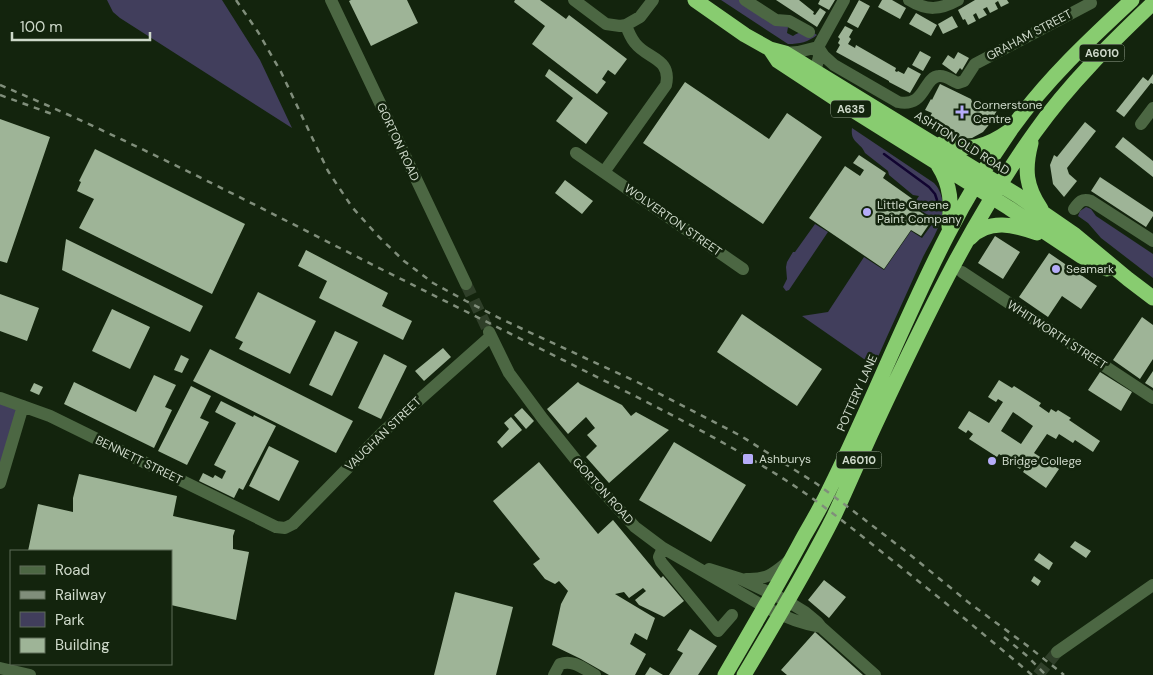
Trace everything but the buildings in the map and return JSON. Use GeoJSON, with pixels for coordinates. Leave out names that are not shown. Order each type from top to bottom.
{"type":"FeatureCollection","features":[{"type":"Feature","properties":{"kind":"highway","name":"ASHTON OLD ROAD"},"geometry":{"type":"LineString","coordinates":[[695,0],[745,35],[770,49],[785,53],[1046,214],[1153,298]]}},
{"type":"Feature","properties":{"kind":"highway","name":"A6010"},"geometry":{"type":"LineString","coordinates":[[992,179],[1012,129],[1035,99],[1061,68],[1132,0]]}},
{"type":"Feature","properties":{"kind":"highway","name":"A6010"},"geometry":{"type":"LineString","coordinates":[[992,179],[1098,57],[1153,3]]}},
{"type":"Feature","properties":{"kind":"highway","name":"ASHTON OLD ROAD"},"geometry":{"type":"LineString","coordinates":[[770,49],[778,61],[1055,240],[1081,256],[1128,279]]}},
{"type":"Feature","properties":{"kind":"highway"},"geometry":{"type":"LineString","coordinates":[[992,179],[1023,132],[1069,78],[1084,73]]}},
{"type":"Feature","properties":{"kind":"highway"},"geometry":{"type":"LineString","coordinates":[[928,140],[949,146],[977,147],[1000,137],[1012,129]]}},
{"type":"Feature","properties":{"kind":"highway"},"geometry":{"type":"LineString","coordinates":[[1034,132],[1028,157],[1027,178],[1034,196],[1046,214]]}},
{"type":"Feature","properties":{"kind":"highway"},"geometry":{"type":"LineString","coordinates":[[938,164],[949,187],[948,233]]}},
{"type":"Feature","properties":{"kind":"highway","name":"POTTERY LANE"},"geometry":{"type":"LineString","coordinates":[[725,675],[765,607],[832,484],[948,233],[992,179]]}},
{"type":"Feature","properties":{"kind":"highway","name":"POTTERY LANE"},"geometry":{"type":"LineString","coordinates":[[744,675],[788,601],[833,516],[913,346],[966,242],[983,192],[992,179]]}},
{"type":"Feature","properties":{"kind":"highway"},"geometry":{"type":"LineString","coordinates":[[870,404],[954,242],[983,192]]}},
{"type":"Feature","properties":{"kind":"highway"},"geometry":{"type":"LineString","coordinates":[[966,242],[985,228],[1002,224],[1024,228],[1055,240]]}},
{"type":"Feature","properties":{"kind":"street","name":"GORTON ROAD"},"geometry":{"type":"LineString","coordinates":[[331,0],[466,284]]}},
{"type":"Feature","properties":{"kind":"street"},"geometry":{"type":"LineString","coordinates":[[574,0],[606,24],[620,26],[626,25],[640,17],[653,0]]}},
{"type":"Feature","properties":{"kind":"street"},"geometry":{"type":"LineString","coordinates":[[745,0],[776,20],[789,21],[809,32]]}},
{"type":"Feature","properties":{"kind":"street"},"geometry":{"type":"LineString","coordinates":[[815,71],[819,56],[818,47],[844,0]]}},
{"type":"Feature","properties":{"kind":"street"},"geometry":{"type":"LineString","coordinates":[[909,0],[924,7],[933,8],[942,7],[958,0]]}},
{"type":"Feature","properties":{"kind":"street","name":"GRAHAM STREET"},"geometry":{"type":"LineString","coordinates":[[818,47],[834,65],[898,102],[903,103],[915,100],[920,96],[936,76],[945,77],[958,83],[964,81],[975,64],[1091,3]]}},
{"type":"Feature","properties":{"kind":"street"},"geometry":{"type":"LineString","coordinates":[[604,172],[666,85],[668,75],[663,64],[636,44],[626,25]]}},
{"type":"Feature","properties":{"kind":"street"},"geometry":{"type":"LineString","coordinates":[[785,53],[818,47]]}},
{"type":"Feature","properties":{"kind":"street"},"geometry":{"type":"LineString","coordinates":[[1141,124],[1153,108]]}},
{"type":"Feature","properties":{"kind":"street","name":"WOLVERTON STREET"},"geometry":{"type":"LineString","coordinates":[[576,153],[743,269]]}},
{"type":"Feature","properties":{"kind":"street"},"geometry":{"type":"LineString","coordinates":[[1074,209],[1081,200],[1091,201],[1153,241]]}},
{"type":"Feature","properties":{"kind":"street","name":"WHITWORTH STREET"},"geometry":{"type":"LineString","coordinates":[[962,272],[1153,398]]}},
{"type":"Feature","properties":{"kind":"street","name":"GORTON ROAD"},"geometry":{"type":"LineString","coordinates":[[490,334],[510,373],[543,419],[588,475],[635,527],[663,548],[765,607],[780,615],[821,628]]}},
{"type":"Feature","properties":{"kind":"street","name":"VAUGHAN STREET"},"geometry":{"type":"LineString","coordinates":[[276,527],[284,528],[293,524],[383,432],[490,334]]}},
{"type":"Feature","properties":{"kind":"street","name":"BENNETT STREET"},"geometry":{"type":"LineString","coordinates":[[0,398],[50,416],[276,527]]}},
{"type":"Feature","properties":{"kind":"street"},"geometry":{"type":"LineString","coordinates":[[0,483],[23,406]]}},
{"type":"Feature","properties":{"kind":"street"},"geometry":{"type":"LineString","coordinates":[[663,548],[660,558],[661,562],[718,631],[732,616]]}},
{"type":"Feature","properties":{"kind":"street"},"geometry":{"type":"LineString","coordinates":[[741,579],[758,579],[772,574],[793,557]]}},
{"type":"Feature","properties":{"kind":"street","name":"GORTON ROAD"},"geometry":{"type":"LineString","coordinates":[[683,560],[741,579],[788,601],[817,622],[821,628],[876,675]]}},
{"type":"Feature","properties":{"kind":"street"},"geometry":{"type":"LineString","coordinates":[[673,576],[683,560]]}},
{"type":"Feature","properties":{"kind":"street"},"geometry":{"type":"LineString","coordinates":[[1057,652],[1153,585]]}},
{"type":"Feature","properties":{"kind":"street"},"geometry":{"type":"LineString","coordinates":[[554,675],[560,664],[569,662],[595,675]]}},
{"type":"Feature","properties":{"kind":"street"},"geometry":{"type":"LineString","coordinates":[[0,668],[30,675]]}},
{"type":"Feature","properties":{"kind":"green space"},"geometry":{"type":"Polygon","coordinates":[[[107,0],[222,0],[260,60],[292,128],[120,18],[113,12],[107,0]]]}},
{"type":"Feature","properties":{"kind":"green space"},"geometry":{"type":"Polygon","coordinates":[[[721,0],[740,0],[788,27],[787,33],[793,36],[805,32],[812,32],[817,35],[804,42],[788,44],[721,0]]]}},
{"type":"Feature","properties":{"kind":"green space"},"geometry":{"type":"Polygon","coordinates":[[[852,128],[934,183],[941,194],[943,206],[939,226],[874,366],[802,316],[828,312],[864,257],[884,270],[911,231],[922,238],[935,220],[913,205],[919,196],[913,195],[889,175],[888,171],[865,153],[854,140],[852,128]]]}},
{"type":"Feature","properties":{"kind":"green space"},"geometry":{"type":"Polygon","coordinates":[[[1086,207],[1091,209],[1096,216],[1153,254],[1153,278],[1101,238],[1088,223],[1078,216],[1080,211],[1086,207]]]}},
{"type":"Feature","properties":{"kind":"green space"},"geometry":{"type":"Polygon","coordinates":[[[815,224],[828,232],[789,290],[786,291],[783,287],[787,279],[787,262],[815,224]]]}},
{"type":"Feature","properties":{"kind":"green space"},"geometry":{"type":"Polygon","coordinates":[[[0,400],[20,407],[0,474],[0,400]]]}},
{"type":"Feature","properties":{"kind":"waterway"},"geometry":{"type":"LineString","coordinates":[[884,154],[929,187],[937,200]]}},
{"type":"Feature","properties":{"kind":"tunnel"},"geometry":{"type":"LineString","coordinates":[[466,284],[489,332]]}},
{"type":"Feature","properties":{"kind":"tunnel"},"geometry":{"type":"LineString","coordinates":[[1038,675],[1057,652]]}},
{"type":"Feature","properties":{"kind":"railway"},"geometry":{"type":"LineString","coordinates":[[236,0],[258,32],[281,72],[328,171],[352,207],[404,261],[433,283],[466,301],[637,382],[741,436],[817,484],[1064,675]]}},
{"type":"Feature","properties":{"kind":"railway"},"geometry":{"type":"LineString","coordinates":[[0,85],[97,128],[193,174],[638,398],[738,451],[787,481],[841,520],[946,603],[1032,675]]}},
{"type":"Feature","properties":{"kind":"railway"},"geometry":{"type":"LineString","coordinates":[[0,95],[52,114]]}},
{"type":"Feature","properties":{"kind":"railway"},"geometry":{"type":"LineString","coordinates":[[1004,637],[1046,675]]}},
{"type":"Feature","properties":{"kind":"place","name":"Cornerstone Centre"},"geometry":{"type":"Point","coordinates":[962,112]}},
{"type":"Feature","properties":{"kind":"place","name":"Little Greene Paint Company"},"geometry":{"type":"Point","coordinates":[867,212]}},
{"type":"Feature","properties":{"kind":"place","name":"Seamark"},"geometry":{"type":"Point","coordinates":[1056,269]}},
{"type":"Feature","properties":{"kind":"place","name":"Ashburys"},"geometry":{"type":"Point","coordinates":[748,459]}},
{"type":"Feature","properties":{"kind":"place","name":"Bridge College"},"geometry":{"type":"Point","coordinates":[992,461]}}]}
